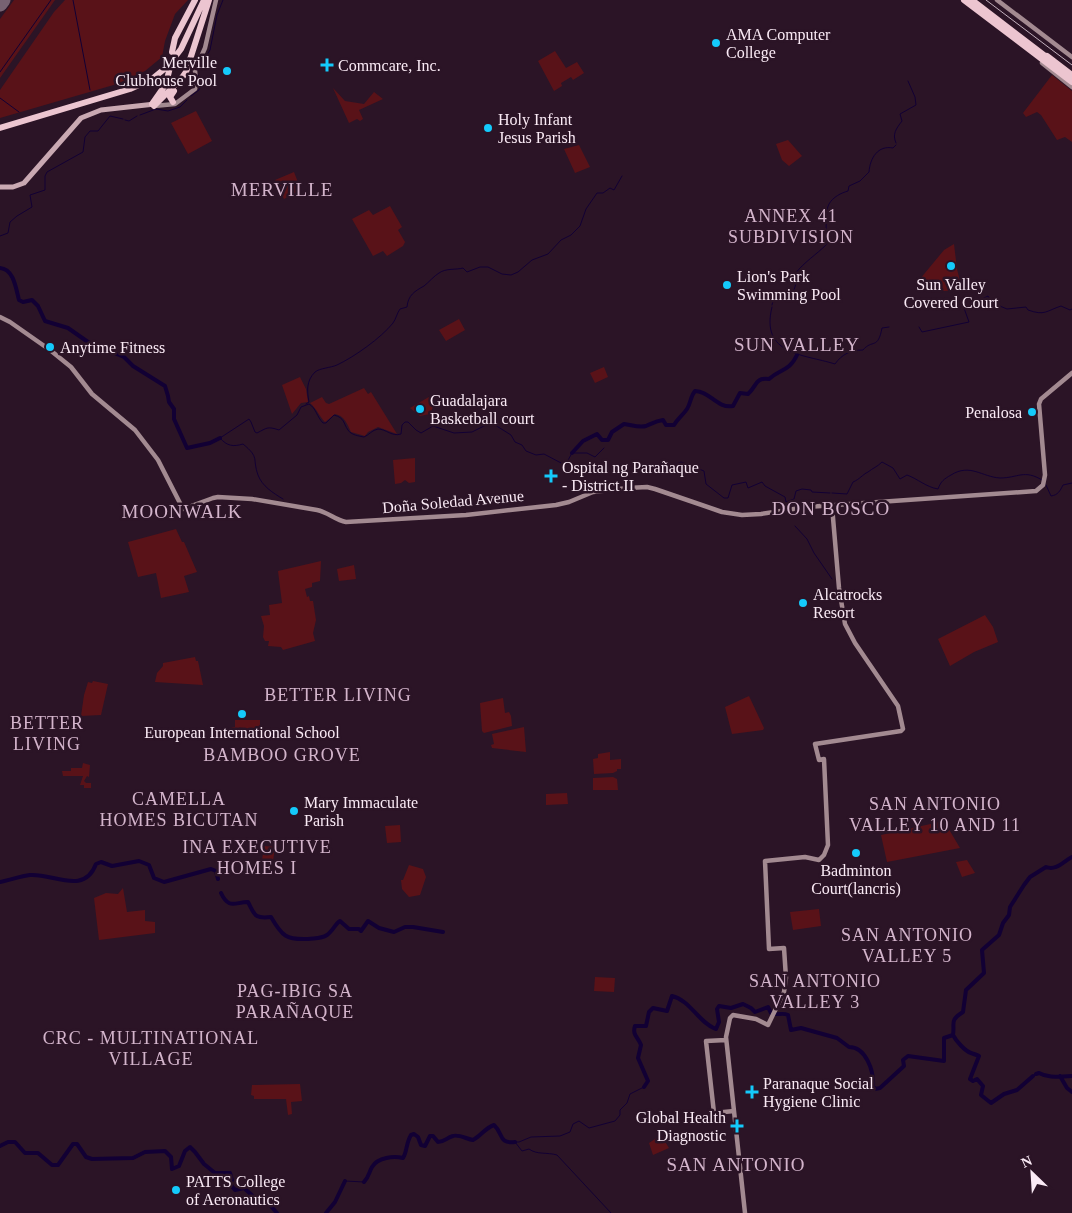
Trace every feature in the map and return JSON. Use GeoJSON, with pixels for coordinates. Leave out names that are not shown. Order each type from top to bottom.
{"type":"FeatureCollection","features":[{"type":"Feature","properties":{"kind":"highway"},"geometry":{"type":"LineString","coordinates":[[155,104],[166,84],[175,38],[195,0]]}},
{"type":"Feature","properties":{"kind":"highway"},"geometry":{"type":"LineString","coordinates":[[0,123],[134,84],[153,73],[171,60],[185,35],[200,0]]}},
{"type":"Feature","properties":{"kind":"highway"},"geometry":{"type":"LineString","coordinates":[[0,128],[130,90],[152,79],[171,60],[188,38],[204,0]]}},
{"type":"Feature","properties":{"kind":"highway"},"geometry":{"type":"LineString","coordinates":[[173,102],[170,96],[183,78],[189,65],[209,0]]}},
{"type":"Feature","properties":{"kind":"highway"},"geometry":{"type":"LineString","coordinates":[[966,0],[1071,78]]}},
{"type":"Feature","properties":{"kind":"highway"},"geometry":{"type":"LineString","coordinates":[[973,0],[1071,78]]}},
{"type":"Feature","properties":{"kind":"highway"},"geometry":{"type":"LineString","coordinates":[[973,0],[1071,78],[1072,87]]}},
{"type":"Feature","properties":{"kind":"highway"},"geometry":{"type":"LineString","coordinates":[[1024,40],[1037,45],[1072,70]]}},
{"type":"Feature","properties":{"kind":"highway"},"geometry":{"type":"LineString","coordinates":[[155,104],[183,78]]}},
{"type":"Feature","properties":{"kind":"main road"},"geometry":{"type":"LineString","coordinates":[[0,189],[13,190],[25,185],[83,120],[106,111],[178,100],[193,85],[193,70],[203,47],[215,0]]}},
{"type":"Feature","properties":{"kind":"main road"},"geometry":{"type":"LineString","coordinates":[[155,104],[179,102],[195,88],[195,70],[205,48],[215,0]]}},
{"type":"Feature","properties":{"kind":"main road"},"geometry":{"type":"LineString","coordinates":[[960,0],[1072,87]]}},
{"type":"Feature","properties":{"kind":"main road"},"geometry":{"type":"LineString","coordinates":[[997,0],[1072,57]]}},
{"type":"Feature","properties":{"kind":"main road","name":"Doña Soledad Avenue"},"geometry":{"type":"LineString","coordinates":[[0,317],[50,350],[71,367],[92,394],[135,430],[164,470],[183,510],[213,498],[235,498],[317,510],[346,522],[466,515],[556,505],[593,492],[640,487],[655,489],[722,512],[742,515],[807,507],[1036,491],[1044,483],[1045,470],[1039,404],[1042,399],[1072,373]]}},
{"type":"Feature","properties":{"kind":"main road"},"geometry":{"type":"LineString","coordinates":[[745,1213],[726,1040],[730,1018],[733,1015],[756,1019],[768,1025],[784,992],[786,978],[784,948],[769,949],[765,860],[805,857],[819,860],[824,855],[829,842],[822,759],[815,744],[902,730],[898,706],[855,643],[845,624],[839,588],[832,506]]}},
{"type":"Feature","properties":{"kind":"main road"},"geometry":{"type":"LineString","coordinates":[[726,1040],[706,1041],[714,1113],[734,1111]]}},
{"type":"Feature","properties":{"kind":"shaded area"},"geometry":{"type":"Polygon","coordinates":[[[14,0],[55,0],[0,78],[0,19],[14,0]]]}},
{"type":"Feature","properties":{"kind":"shaded area"},"geometry":{"type":"Polygon","coordinates":[[[65,0],[188,0],[175,14],[165,41],[162,57],[145,71],[117,84],[0,118],[0,90],[54,12],[65,0]]]}},
{"type":"Feature","properties":{"kind":"shaded area"},"geometry":{"type":"Polygon","coordinates":[[[555,51],[566,68],[577,62],[584,73],[573,80],[571,77],[561,83],[562,86],[554,91],[538,61],[555,51]]]}},
{"type":"Feature","properties":{"kind":"shaded area"},"geometry":{"type":"Polygon","coordinates":[[[1052,75],[1072,91],[1072,142],[1065,137],[1057,140],[1041,115],[1037,112],[1026,117],[1023,113],[1052,75]]]}},
{"type":"Feature","properties":{"kind":"shaded area"},"geometry":{"type":"Polygon","coordinates":[[[333,88],[345,101],[364,104],[374,92],[383,99],[359,110],[363,119],[360,121],[357,119],[349,123],[333,88]]]}},
{"type":"Feature","properties":{"kind":"shaded area"},"geometry":{"type":"Polygon","coordinates":[[[196,111],[212,141],[188,154],[171,123],[196,111]]]}},
{"type":"Feature","properties":{"kind":"shaded area"},"geometry":{"type":"Polygon","coordinates":[[[788,140],[802,156],[789,166],[782,160],[776,144],[788,140]]]}},
{"type":"Feature","properties":{"kind":"shaded area"},"geometry":{"type":"Polygon","coordinates":[[[579,145],[590,167],[575,173],[564,149],[579,145]]]}},
{"type":"Feature","properties":{"kind":"shaded area"},"geometry":{"type":"Polygon","coordinates":[[[294,172],[301,190],[284,199],[275,180],[294,172]]]}},
{"type":"Feature","properties":{"kind":"shaded area"},"geometry":{"type":"Polygon","coordinates":[[[390,206],[402,227],[398,230],[405,242],[403,246],[387,256],[383,251],[373,256],[352,219],[369,210],[373,215],[390,206]]]}},
{"type":"Feature","properties":{"kind":"shaded area"},"geometry":{"type":"Polygon","coordinates":[[[954,244],[962,289],[928,292],[920,279],[944,250],[954,244]]]}},
{"type":"Feature","properties":{"kind":"shaded area"},"geometry":{"type":"Polygon","coordinates":[[[459,319],[465,330],[446,341],[439,330],[459,319]]]}},
{"type":"Feature","properties":{"kind":"shaded area"},"geometry":{"type":"Polygon","coordinates":[[[604,367],[608,377],[595,383],[590,373],[604,367]]]}},
{"type":"Feature","properties":{"kind":"shaded area"},"geometry":{"type":"Polygon","coordinates":[[[300,377],[306,389],[308,402],[301,403],[292,414],[282,385],[300,377]]]}},
{"type":"Feature","properties":{"kind":"shaded area"},"geometry":{"type":"Polygon","coordinates":[[[364,388],[368,394],[371,392],[397,434],[378,427],[368,432],[365,436],[351,432],[345,421],[335,414],[325,422],[310,403],[322,397],[329,404],[364,388]]]}},
{"type":"Feature","properties":{"kind":"shaded area"},"geometry":{"type":"Polygon","coordinates":[[[434,394],[433,407],[430,414],[420,416],[410,408],[434,394]]]}},
{"type":"Feature","properties":{"kind":"shaded area"},"geometry":{"type":"Polygon","coordinates":[[[415,458],[415,482],[409,483],[405,480],[395,484],[393,460],[415,458]]]}},
{"type":"Feature","properties":{"kind":"shaded area"},"geometry":{"type":"Polygon","coordinates":[[[176,529],[197,572],[184,576],[189,592],[161,598],[156,573],[138,577],[128,542],[176,529]]]}},
{"type":"Feature","properties":{"kind":"shaded area"},"geometry":{"type":"Polygon","coordinates":[[[321,561],[320,581],[312,583],[312,587],[305,589],[307,597],[309,596],[310,601],[313,601],[316,620],[313,633],[315,641],[283,650],[281,647],[268,646],[269,641],[265,641],[263,637],[264,626],[261,616],[270,615],[269,605],[282,603],[278,571],[321,561]]]}},
{"type":"Feature","properties":{"kind":"shaded area"},"geometry":{"type":"Polygon","coordinates":[[[354,565],[356,579],[339,581],[337,569],[354,565]]]}},
{"type":"Feature","properties":{"kind":"shaded area"},"geometry":{"type":"Polygon","coordinates":[[[985,615],[993,627],[998,642],[974,652],[950,666],[938,639],[985,615]]]}},
{"type":"Feature","properties":{"kind":"shaded area"},"geometry":{"type":"Polygon","coordinates":[[[195,657],[196,661],[198,661],[203,685],[155,682],[157,673],[163,666],[163,663],[195,657]]]}},
{"type":"Feature","properties":{"kind":"shaded area"},"geometry":{"type":"Polygon","coordinates":[[[93,681],[108,684],[101,715],[81,716],[88,682],[92,683],[93,681]]]}},
{"type":"Feature","properties":{"kind":"shaded area"},"geometry":{"type":"Polygon","coordinates":[[[749,696],[764,728],[763,730],[732,734],[725,707],[749,696]]]}},
{"type":"Feature","properties":{"kind":"shaded area"},"geometry":{"type":"Polygon","coordinates":[[[503,698],[505,713],[509,712],[512,726],[484,733],[482,731],[480,703],[503,698]]]}},
{"type":"Feature","properties":{"kind":"shaded area"},"geometry":{"type":"Polygon","coordinates":[[[235,720],[260,720],[260,737],[230,739],[230,728],[235,727],[235,720]]]}},
{"type":"Feature","properties":{"kind":"shaded area"},"geometry":{"type":"Polygon","coordinates":[[[524,727],[526,752],[492,748],[491,745],[494,744],[492,734],[524,727]]]}},
{"type":"Feature","properties":{"kind":"shaded area"},"geometry":{"type":"Polygon","coordinates":[[[610,752],[610,760],[621,759],[621,769],[617,769],[613,773],[594,774],[593,759],[598,758],[598,754],[610,752]]]}},
{"type":"Feature","properties":{"kind":"shaded area"},"geometry":{"type":"Polygon","coordinates":[[[83,763],[90,765],[89,777],[87,776],[84,781],[91,783],[91,788],[84,788],[84,785],[80,785],[83,776],[63,776],[62,771],[71,771],[71,768],[82,768],[83,763]]]}},
{"type":"Feature","properties":{"kind":"shaded area"},"geometry":{"type":"Polygon","coordinates":[[[613,777],[617,779],[618,790],[593,790],[593,778],[613,777]]]}},
{"type":"Feature","properties":{"kind":"shaded area"},"geometry":{"type":"Polygon","coordinates":[[[567,793],[568,804],[546,805],[546,794],[567,793]]]}},
{"type":"Feature","properties":{"kind":"shaded area"},"geometry":{"type":"Polygon","coordinates":[[[944,821],[960,848],[887,862],[881,835],[944,821]]]}},
{"type":"Feature","properties":{"kind":"shaded area"},"geometry":{"type":"Polygon","coordinates":[[[400,825],[401,842],[387,843],[385,826],[400,825]]]}},
{"type":"Feature","properties":{"kind":"shaded area"},"geometry":{"type":"Polygon","coordinates":[[[264,846],[275,847],[273,861],[262,860],[264,846]]]}},
{"type":"Feature","properties":{"kind":"shaded area"},"geometry":{"type":"Polygon","coordinates":[[[967,860],[975,873],[962,877],[956,862],[967,860]]]}},
{"type":"Feature","properties":{"kind":"shaded area"},"geometry":{"type":"Polygon","coordinates":[[[409,865],[423,869],[426,877],[420,895],[409,897],[402,889],[401,880],[403,880],[409,865]]]}},
{"type":"Feature","properties":{"kind":"shaded area"},"geometry":{"type":"Polygon","coordinates":[[[123,888],[127,912],[145,910],[145,921],[155,922],[155,933],[99,940],[94,898],[106,893],[118,894],[123,888]]]}},
{"type":"Feature","properties":{"kind":"shaded area"},"geometry":{"type":"Polygon","coordinates":[[[819,909],[821,926],[793,930],[790,912],[819,909]]]}},
{"type":"Feature","properties":{"kind":"shaded area"},"geometry":{"type":"Polygon","coordinates":[[[595,977],[615,978],[614,992],[594,991],[595,977]]]}},
{"type":"Feature","properties":{"kind":"shaded area"},"geometry":{"type":"Polygon","coordinates":[[[300,1084],[302,1101],[291,1102],[292,1114],[288,1115],[286,1099],[254,1099],[254,1096],[251,1095],[252,1085],[300,1084]]]}},
{"type":"Feature","properties":{"kind":"shaded area"},"geometry":{"type":"Polygon","coordinates":[[[661,1135],[669,1148],[653,1155],[649,1143],[661,1135]]]}},
{"type":"Feature","properties":{"kind":"waterway"},"geometry":{"type":"LineString","coordinates":[[0,72],[51,0]]}},
{"type":"Feature","properties":{"kind":"waterway"},"geometry":{"type":"LineString","coordinates":[[73,0],[90,90]]}},
{"type":"Feature","properties":{"kind":"waterway"},"geometry":{"type":"LineString","coordinates":[[197,71],[210,50],[217,15],[223,0]]}},
{"type":"Feature","properties":{"kind":"waterway"},"geometry":{"type":"LineString","coordinates":[[191,96],[199,90],[201,85],[198,75]]}},
{"type":"Feature","properties":{"kind":"waterway"},"geometry":{"type":"LineString","coordinates":[[896,143],[895,132],[902,121],[900,114],[916,105],[915,97],[908,81]]}},
{"type":"Feature","properties":{"kind":"waterway"},"geometry":{"type":"LineString","coordinates":[[0,98],[19,112]]}},
{"type":"Feature","properties":{"kind":"waterway"},"geometry":{"type":"LineString","coordinates":[[140,115],[156,109],[168,111],[180,107],[187,100]]}},
{"type":"Feature","properties":{"kind":"waterway"},"geometry":{"type":"LineString","coordinates":[[0,236],[8,233],[10,222],[32,207],[30,195],[45,190],[45,176],[47,172],[83,152],[85,137],[90,131],[98,131],[110,116],[123,119]]}},
{"type":"Feature","properties":{"kind":"waterway"},"geometry":{"type":"LineString","coordinates":[[125,120],[129,121],[137,116]]}},
{"type":"Feature","properties":{"kind":"waterway"},"geometry":{"type":"LineString","coordinates":[[772,305],[773,301],[794,290],[797,280],[795,274],[827,244],[826,217],[831,202],[837,196],[848,191],[849,186],[860,181],[869,172],[873,157],[879,151],[893,148],[896,145]]}},
{"type":"Feature","properties":{"kind":"waterway"},"geometry":{"type":"LineString","coordinates":[[306,404],[309,402],[309,383],[315,372],[344,362],[374,341],[393,323],[400,309],[407,307],[412,294],[437,274],[445,270],[463,268],[467,272],[480,267],[488,267],[502,274],[511,275],[518,272],[532,260],[548,254],[561,240],[571,235],[580,226],[586,209],[597,193],[603,193],[610,188],[614,190],[622,176]]}},
{"type":"Feature","properties":{"kind":"waterway"},"geometry":{"type":"LineString","coordinates":[[0,268],[5,269],[11,276],[19,300],[23,302],[32,300],[38,306],[45,321],[68,328],[88,342],[124,357],[133,366],[165,386],[169,402],[174,409],[174,419],[187,448],[210,443],[220,438]]}},
{"type":"Feature","properties":{"kind":"waterway"},"geometry":{"type":"LineString","coordinates":[[919,327],[922,332],[969,322],[964,308],[988,296],[992,302]]}},
{"type":"Feature","properties":{"kind":"waterway"},"geometry":{"type":"LineString","coordinates":[[995,304],[1007,309],[1026,307],[1028,310],[1038,313],[1061,306],[1072,309]]}},
{"type":"Feature","properties":{"kind":"waterway"},"geometry":{"type":"LineString","coordinates":[[772,307],[770,323],[772,335],[778,343],[787,350],[835,364],[847,353],[863,350],[877,342],[882,328],[889,327]]}},
{"type":"Feature","properties":{"kind":"waterway"},"geometry":{"type":"LineString","coordinates":[[572,453],[583,441],[597,434],[602,440],[608,440],[612,432],[624,424],[643,427],[663,420],[666,425],[674,425],[687,409],[695,391],[705,394],[722,405],[733,406],[740,393],[748,394],[761,379],[769,379],[788,367],[797,355]]}},
{"type":"Feature","properties":{"kind":"waterway"},"geometry":{"type":"LineString","coordinates":[[283,499],[262,483],[252,452],[243,444],[233,446],[225,443],[220,438],[249,419],[257,433],[267,428],[279,430],[297,415],[301,407],[309,404],[323,423],[326,423],[334,415],[338,416],[351,433],[364,437],[378,429],[398,435],[401,434],[402,425],[405,422],[408,422],[421,433],[433,426],[454,433],[472,432],[486,425],[495,425],[511,435],[515,442],[522,445],[526,451],[536,455],[544,454],[563,464],[567,462],[572,453],[587,453],[595,457],[604,448]]}},
{"type":"Feature","properties":{"kind":"waterway"},"geometry":{"type":"LineString","coordinates":[[675,465],[681,462],[704,471],[706,484],[724,498],[728,498],[732,485],[746,482],[748,488],[762,482],[765,486],[785,497],[786,502],[794,499],[796,491],[802,489],[811,490],[812,492],[830,493]]}},
{"type":"Feature","properties":{"kind":"waterway"},"geometry":{"type":"LineString","coordinates":[[832,493],[847,494],[853,482],[882,462],[893,468],[900,479],[907,475],[938,489],[946,478],[964,470],[1000,478],[1030,475],[1042,480]]}},
{"type":"Feature","properties":{"kind":"waterway"},"geometry":{"type":"LineString","coordinates":[[1046,485],[1051,496],[1055,495],[1063,485],[1072,483]]}},
{"type":"Feature","properties":{"kind":"waterway"},"geometry":{"type":"LineString","coordinates":[[795,526],[807,539],[832,579]]}},
{"type":"Feature","properties":{"kind":"waterway"},"geometry":{"type":"LineString","coordinates":[[644,1087],[648,1081],[638,1058],[641,1045],[634,1029],[635,1026],[646,1026],[649,1012],[653,1008],[667,1011],[672,996],[684,1002],[704,1022],[716,1029],[719,1022],[717,1009],[719,1006],[731,1008],[743,1004],[755,1012],[768,1007],[771,1013],[788,1015],[791,1030],[801,1028],[837,1038],[849,1047],[860,1051],[868,1061],[875,1089],[880,1088],[904,1066],[903,1060],[908,1056],[944,1061],[944,1038],[953,1035],[954,1020],[963,1012],[966,990],[984,973],[982,950],[999,935],[1003,923],[1009,915],[1010,907],[1030,877],[1046,867],[1056,867],[1072,857]]}},
{"type":"Feature","properties":{"kind":"waterway"},"geometry":{"type":"LineString","coordinates":[[0,882],[30,875],[76,881],[84,879],[91,874],[96,864],[101,862],[112,866],[139,861],[149,865],[154,878],[164,882],[211,869],[216,871],[218,879]]}},
{"type":"Feature","properties":{"kind":"waterway"},"geometry":{"type":"LineString","coordinates":[[221,893],[227,902],[233,904],[248,902],[258,917],[271,917],[285,936],[294,939],[322,937],[329,933],[340,921],[349,929],[359,929],[361,931],[368,921],[379,928],[394,932],[405,927],[443,932]]}},
{"type":"Feature","properties":{"kind":"waterway"},"geometry":{"type":"LineString","coordinates":[[953,1035],[966,1050],[979,1056],[970,1079],[973,1081],[977,1079],[983,1086],[981,1095],[991,1103],[1004,1094],[1017,1090],[1033,1076]]}},
{"type":"Feature","properties":{"kind":"waterway"},"geometry":{"type":"LineString","coordinates":[[1036,1074],[1039,1073],[1051,1077],[1072,1076]]}},
{"type":"Feature","properties":{"kind":"waterway"},"geometry":{"type":"LineString","coordinates":[[1060,1076],[1067,1088],[1072,1092]]}},
{"type":"Feature","properties":{"kind":"waterway"},"geometry":{"type":"LineString","coordinates":[[611,1213],[557,1155],[535,1152],[529,1149],[522,1151],[515,1142],[531,1137],[560,1136],[570,1132],[573,1124],[579,1121],[589,1128],[615,1121],[620,1115],[620,1110],[627,1103],[630,1094],[644,1087]]}},
{"type":"Feature","properties":{"kind":"waterway"},"geometry":{"type":"LineString","coordinates":[[364,1182],[372,1167],[378,1161],[391,1157],[403,1158],[409,1138],[414,1134],[418,1137],[421,1145],[425,1146],[430,1136],[433,1136],[438,1142],[455,1136],[473,1140],[494,1125],[504,1140],[515,1142]]}},
{"type":"Feature","properties":{"kind":"waterway"},"geometry":{"type":"LineString","coordinates":[[0,1146],[8,1142],[15,1142],[25,1153],[38,1153],[52,1165],[58,1165],[73,1144],[77,1144],[86,1157],[92,1159],[133,1158],[145,1152],[165,1151],[171,1157],[172,1169],[179,1166],[185,1151],[190,1147],[204,1164],[215,1173],[230,1173],[232,1180],[230,1184],[235,1190],[244,1188],[255,1198],[263,1197],[277,1213]]}},
{"type":"Feature","properties":{"kind":"waterway"},"geometry":{"type":"LineString","coordinates":[[345,1181],[364,1182]]}},
{"type":"Feature","properties":{"kind":"waterway"},"geometry":{"type":"LineString","coordinates":[[326,1213],[335,1202],[345,1181]]}},
{"type":"Feature","properties":{"kind":"runway"},"geometry":{"type":"LineString","coordinates":[[0,4],[3,0]]}},
{"type":"Feature","properties":{"kind":"railway"},"geometry":{"type":"LineString","coordinates":[[986,0],[1072,65]]}},
{"type":"Feature","properties":{"kind":"place","name":"AMA Computer College"},"geometry":{"type":"Point","coordinates":[716,43]}},
{"type":"Feature","properties":{"kind":"place","name":"Commcare, Inc."},"geometry":{"type":"Point","coordinates":[327,65]}},
{"type":"Feature","properties":{"kind":"place","name":"Merville Clubhouse Pool"},"geometry":{"type":"Point","coordinates":[227,71]}},
{"type":"Feature","properties":{"kind":"place","name":"Holy Infant Jesus Parish"},"geometry":{"type":"Point","coordinates":[488,128]}},
{"type":"Feature","properties":{"kind":"place","name":"Sun Valley Covered Court"},"geometry":{"type":"Point","coordinates":[951,266]}},
{"type":"Feature","properties":{"kind":"place","name":"Lion's Park Swimming Pool"},"geometry":{"type":"Point","coordinates":[727,285]}},
{"type":"Feature","properties":{"kind":"place","name":"Anytime Fitness"},"geometry":{"type":"Point","coordinates":[50,347]}},
{"type":"Feature","properties":{"kind":"place","name":"Guadalajara Basketball court"},"geometry":{"type":"Point","coordinates":[420,409]}},
{"type":"Feature","properties":{"kind":"place","name":"Penalosa"},"geometry":{"type":"Point","coordinates":[1032,412]}},
{"type":"Feature","properties":{"kind":"place","name":"Ospital ng Parañaque - District II"},"geometry":{"type":"Point","coordinates":[551,476]}},
{"type":"Feature","properties":{"kind":"place","name":"Alcatrocks Resort"},"geometry":{"type":"Point","coordinates":[803,603]}},
{"type":"Feature","properties":{"kind":"place","name":"European International School"},"geometry":{"type":"Point","coordinates":[242,714]}},
{"type":"Feature","properties":{"kind":"place","name":"Mary Immaculate Parish"},"geometry":{"type":"Point","coordinates":[294,811]}},
{"type":"Feature","properties":{"kind":"place","name":"Badminton Court(lancris)"},"geometry":{"type":"Point","coordinates":[856,853]}},
{"type":"Feature","properties":{"kind":"place","name":"Paranaque Social Hygiene Clinic"},"geometry":{"type":"Point","coordinates":[752,1092]}},
{"type":"Feature","properties":{"kind":"place","name":"Global Health Diagnostic"},"geometry":{"type":"Point","coordinates":[737,1126]}},
{"type":"Feature","properties":{"kind":"place","name":"PATTS College of Aeronautics"},"geometry":{"type":"Point","coordinates":[176,1190]}},
{"type":"Feature","properties":{"kind":"district","name":"MERVILLE"},"geometry":{"type":"Point","coordinates":[282,189]}},
{"type":"Feature","properties":{"kind":"district","name":"ANNEX 41 SUBDIVISION"},"geometry":{"type":"Point","coordinates":[791,226]}},
{"type":"Feature","properties":{"kind":"district","name":"SUN VALLEY"},"geometry":{"type":"Point","coordinates":[797,344]}},
{"type":"Feature","properties":{"kind":"district","name":"DON BOSCO"},"geometry":{"type":"Point","coordinates":[831,508]}},
{"type":"Feature","properties":{"kind":"district","name":"MOONWALK"},"geometry":{"type":"Point","coordinates":[182,511]}},
{"type":"Feature","properties":{"kind":"district","name":"BETTER LIVING"},"geometry":{"type":"Point","coordinates":[338,695]}},
{"type":"Feature","properties":{"kind":"district","name":"BETTER LIVING"},"geometry":{"type":"Point","coordinates":[47,733]}},
{"type":"Feature","properties":{"kind":"district","name":"BAMBOO GROVE"},"geometry":{"type":"Point","coordinates":[282,755]}},
{"type":"Feature","properties":{"kind":"district","name":"CAMELLA HOMES BICUTAN"},"geometry":{"type":"Point","coordinates":[179,810]}},
{"type":"Feature","properties":{"kind":"district","name":"SAN ANTONIO VALLEY 10 AND 11"},"geometry":{"type":"Point","coordinates":[935,814]}},
{"type":"Feature","properties":{"kind":"district","name":"INA EXECUTIVE HOMES I"},"geometry":{"type":"Point","coordinates":[257,858]}},
{"type":"Feature","properties":{"kind":"district","name":"SAN ANTONIO VALLEY 5"},"geometry":{"type":"Point","coordinates":[907,945]}},
{"type":"Feature","properties":{"kind":"district","name":"SAN ANTONIO VALLEY 3"},"geometry":{"type":"Point","coordinates":[815,991]}},
{"type":"Feature","properties":{"kind":"district","name":"PAG-IBIG SA PARAÑAQUE"},"geometry":{"type":"Point","coordinates":[295,1001]}},
{"type":"Feature","properties":{"kind":"district","name":"CRC - MULTINATIONAL VILLAGE"},"geometry":{"type":"Point","coordinates":[151,1048]}},
{"type":"Feature","properties":{"kind":"district","name":"SAN ANTONIO"},"geometry":{"type":"Point","coordinates":[736,1164]}}]}
